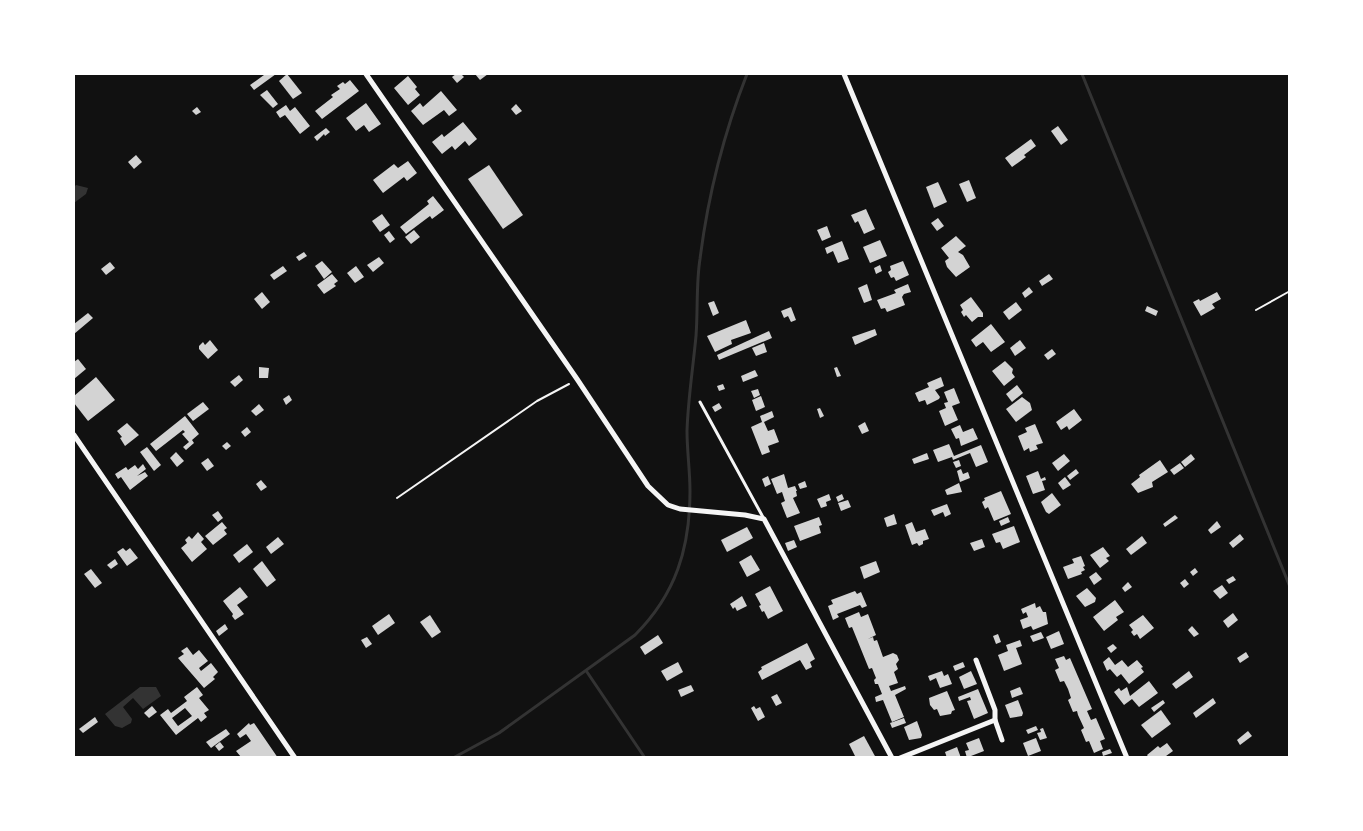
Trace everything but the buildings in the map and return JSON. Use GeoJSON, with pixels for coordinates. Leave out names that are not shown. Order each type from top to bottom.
{"type":"FeatureCollection","features":[{"type":"Feature","properties":{"kind":"street"},"geometry":{"type":"LineString","coordinates":[[366,74],[577,379],[648,486],[668,505],[680,509],[764,519],[892,758]]}},
{"type":"Feature","properties":{"kind":"street"},"geometry":{"type":"LineString","coordinates":[[844,74],[1127,758]]}},
{"type":"Feature","properties":{"kind":"street"},"geometry":{"type":"LineString","coordinates":[[74,435],[295,758]]}},
{"type":"Feature","properties":{"kind":"street"},"geometry":{"type":"LineString","coordinates":[[976,660],[995,710],[995,720],[1002,740]]}},
{"type":"Feature","properties":{"kind":"street"},"geometry":{"type":"LineString","coordinates":[[900,758],[995,720]]}},
{"type":"Feature","properties":{"kind":"lane"},"geometry":{"type":"LineString","coordinates":[[700,402],[764,519]]}},
{"type":"Feature","properties":{"kind":"path"},"geometry":{"type":"LineString","coordinates":[[1256,310],[1290,291]]}},
{"type":"Feature","properties":{"kind":"path"},"geometry":{"type":"LineString","coordinates":[[397,498],[537,401],[577,379]]}},
{"type":"Feature","properties":{"kind":"shaded area"},"geometry":{"type":"Polygon","coordinates":[[[76,185],[88,188],[86,194],[74,203],[74,187],[76,185]]]}},
{"type":"Feature","properties":{"kind":"shaded area"},"geometry":{"type":"Polygon","coordinates":[[[140,687],[156,687],[161,696],[143,709],[133,698],[123,707],[132,719],[131,723],[122,728],[115,726],[105,714],[140,687]]]}},
{"type":"Feature","properties":{"kind":"waterway"},"geometry":{"type":"LineString","coordinates":[[453,758],[499,733],[635,635],[661,603],[678,569],[687,532],[689,512],[687,438],[689,395],[696,336],[703,235],[718,165],[747,74]]}},
{"type":"Feature","properties":{"kind":"waterway"},"geometry":{"type":"LineString","coordinates":[[1082,74],[1290,587]]}},
{"type":"Feature","properties":{"kind":"waterway"},"geometry":{"type":"LineString","coordinates":[[587,672],[645,758]]}}]}
